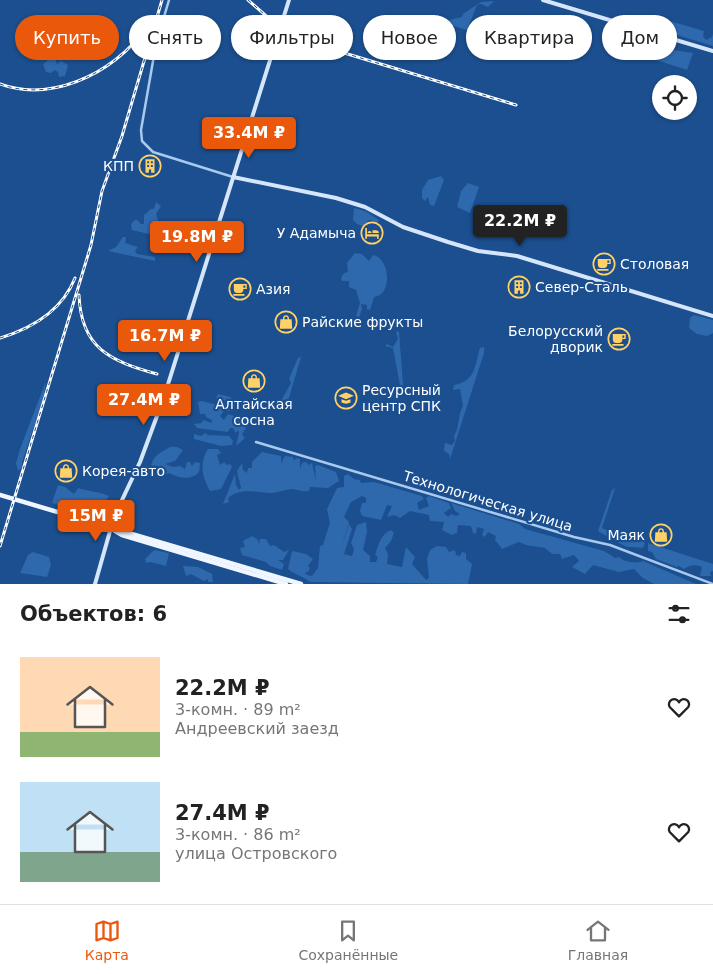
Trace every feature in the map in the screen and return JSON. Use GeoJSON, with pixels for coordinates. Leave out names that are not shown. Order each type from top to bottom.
{"type":"FeatureCollection","features":[{"type":"Feature","properties":{"kind":"main road"},"geometry":{"type":"LineString","coordinates":[[95,584],[112,529],[161,405],[289,0]]}},
{"type":"Feature","properties":{"kind":"main road"},"geometry":{"type":"LineString","coordinates":[[543,0],[713,51]]}},
{"type":"Feature","properties":{"kind":"main road"},"geometry":{"type":"LineString","coordinates":[[233,177],[336,198],[365,207],[403,227],[463,247],[517,256],[689,311],[713,316]]}},
{"type":"Feature","properties":{"kind":"main road"},"geometry":{"type":"LineString","coordinates":[[0,495],[112,529],[131,532],[300,584]]}},
{"type":"Feature","properties":{"kind":"main road"},"geometry":{"type":"LineString","coordinates":[[112,529],[122,535],[286,584]]}},
{"type":"Feature","properties":{"kind":"street"},"geometry":{"type":"LineString","coordinates":[[168,0],[153,61],[141,130],[142,141],[153,152],[233,177]]}},
{"type":"Feature","properties":{"kind":"street","name":"Технологическая улица"},"geometry":{"type":"LineString","coordinates":[[256,442],[574,538],[610,545],[713,584]]}},
{"type":"Feature","properties":{"kind":"shaded area"},"geometry":{"type":"Polygon","coordinates":[[[494,1],[488,7],[481,4],[477,5],[473,15],[466,15],[466,30],[456,27],[456,18],[462,17],[463,14],[481,2],[494,1]]]}},
{"type":"Feature","properties":{"kind":"shaded area"},"geometry":{"type":"Polygon","coordinates":[[[677,23],[704,31],[703,36],[706,40],[712,37],[713,34],[713,46],[677,35],[677,23]]]}},
{"type":"Feature","properties":{"kind":"shaded area"},"geometry":{"type":"Polygon","coordinates":[[[677,51],[693,53],[687,70],[656,60],[677,60],[677,51]]]}},
{"type":"Feature","properties":{"kind":"shaded area"},"geometry":{"type":"Polygon","coordinates":[[[48,60],[55,60],[57,64],[61,61],[68,65],[65,76],[59,77],[58,72],[55,70],[51,73],[46,72],[43,64],[48,60]]]}},
{"type":"Feature","properties":{"kind":"shaded area"},"geometry":{"type":"Polygon","coordinates":[[[441,176],[444,180],[434,206],[430,205],[428,197],[425,201],[422,198],[422,190],[428,180],[441,176]]]}},
{"type":"Feature","properties":{"kind":"shaded area"},"geometry":{"type":"Polygon","coordinates":[[[468,183],[479,187],[470,213],[457,207],[461,191],[468,183]]]}},
{"type":"Feature","properties":{"kind":"shaded area"},"geometry":{"type":"Polygon","coordinates":[[[156,202],[161,206],[156,214],[158,220],[153,235],[132,230],[131,224],[136,219],[141,224],[144,224],[144,215],[151,209],[154,209],[156,202]]]}},
{"type":"Feature","properties":{"kind":"shaded area"},"geometry":{"type":"Polygon","coordinates":[[[354,208],[365,211],[379,220],[377,223],[371,220],[367,221],[365,227],[357,224],[353,220],[354,208]]]}},
{"type":"Feature","properties":{"kind":"shaded area"},"geometry":{"type":"Polygon","coordinates":[[[123,237],[126,237],[125,243],[138,247],[135,251],[137,254],[155,257],[155,261],[108,251],[116,247],[123,237]]]}},
{"type":"Feature","properties":{"kind":"shaded area"},"geometry":{"type":"Polygon","coordinates":[[[355,253],[362,254],[369,261],[373,255],[379,258],[386,269],[387,276],[387,284],[384,290],[380,295],[374,297],[370,310],[367,309],[367,305],[361,304],[362,309],[359,317],[356,316],[360,303],[356,290],[349,287],[349,281],[342,281],[341,278],[344,273],[348,272],[347,263],[355,253]]]}},
{"type":"Feature","properties":{"kind":"shaded area"},"geometry":{"type":"Polygon","coordinates":[[[694,315],[713,320],[713,333],[707,336],[697,334],[689,328],[690,318],[694,315]]]}},
{"type":"Feature","properties":{"kind":"shaded area"},"geometry":{"type":"Polygon","coordinates":[[[399,331],[403,385],[400,385],[393,348],[385,346],[387,344],[393,347],[398,339],[396,332],[399,331]]]}},
{"type":"Feature","properties":{"kind":"shaded area"},"geometry":{"type":"Polygon","coordinates":[[[484,347],[484,353],[450,459],[449,454],[444,451],[445,443],[452,445],[455,441],[454,436],[463,406],[460,389],[453,390],[454,385],[470,377],[480,348],[484,347]]]}},
{"type":"Feature","properties":{"kind":"shaded area"},"geometry":{"type":"Polygon","coordinates":[[[301,357],[285,411],[277,408],[291,383],[289,379],[298,358],[301,357]]]}},
{"type":"Feature","properties":{"kind":"shaded area"},"geometry":{"type":"Polygon","coordinates":[[[46,381],[43,400],[22,467],[18,471],[16,463],[20,449],[46,381]]]}},
{"type":"Feature","properties":{"kind":"shaded area"},"geometry":{"type":"Polygon","coordinates":[[[218,394],[230,397],[235,401],[230,411],[224,411],[220,416],[224,420],[228,414],[245,420],[243,425],[245,426],[247,423],[248,425],[242,434],[245,438],[236,446],[238,430],[236,433],[233,428],[230,428],[228,432],[197,428],[194,424],[201,423],[204,420],[211,423],[212,420],[206,417],[205,414],[200,414],[198,402],[202,401],[228,408],[230,402],[216,398],[218,394]]]}},
{"type":"Feature","properties":{"kind":"shaded area"},"geometry":{"type":"Polygon","coordinates":[[[205,433],[208,435],[229,436],[233,441],[232,445],[221,446],[194,439],[194,434],[201,436],[205,433]]]}},
{"type":"Feature","properties":{"kind":"shaded area"},"geometry":{"type":"Polygon","coordinates":[[[170,447],[177,447],[183,450],[175,461],[165,464],[173,467],[180,466],[185,469],[187,462],[190,462],[192,466],[195,462],[200,463],[199,472],[189,478],[169,473],[165,475],[167,471],[151,473],[153,460],[158,454],[170,447]]]}},
{"type":"Feature","properties":{"kind":"shaded area"},"geometry":{"type":"Polygon","coordinates":[[[208,449],[218,449],[221,453],[217,455],[220,465],[224,462],[232,467],[221,489],[210,491],[205,480],[203,460],[208,449]]]}},
{"type":"Feature","properties":{"kind":"shaded area"},"geometry":{"type":"Polygon","coordinates":[[[262,452],[281,456],[281,463],[285,456],[293,457],[294,461],[296,458],[300,459],[300,469],[302,463],[306,462],[309,465],[312,463],[316,481],[315,466],[318,465],[336,472],[339,481],[328,488],[310,487],[309,491],[293,489],[270,493],[237,493],[228,498],[229,502],[223,504],[235,474],[236,485],[239,490],[241,488],[237,471],[242,463],[243,470],[247,473],[248,468],[252,468],[252,462],[262,452]]]}},
{"type":"Feature","properties":{"kind":"shaded area"},"geometry":{"type":"Polygon","coordinates":[[[348,474],[354,479],[360,480],[361,483],[374,482],[422,496],[424,499],[417,503],[419,510],[429,506],[426,498],[429,496],[449,503],[451,508],[444,513],[448,517],[451,514],[456,516],[460,514],[455,511],[451,503],[519,524],[525,529],[604,551],[615,558],[619,557],[634,562],[643,561],[696,584],[654,584],[643,578],[634,569],[619,572],[593,565],[585,574],[572,567],[579,561],[574,555],[562,559],[560,554],[552,554],[545,548],[519,542],[502,549],[495,540],[496,536],[488,532],[485,537],[482,535],[484,529],[477,527],[476,534],[473,533],[471,526],[458,525],[457,533],[452,535],[442,530],[444,522],[430,521],[429,515],[410,511],[400,518],[394,515],[387,517],[392,506],[387,505],[381,520],[362,516],[360,511],[362,503],[366,503],[366,498],[362,496],[351,502],[344,517],[349,522],[341,550],[349,524],[352,529],[344,554],[352,556],[354,549],[351,543],[357,525],[366,522],[367,532],[363,550],[370,556],[370,562],[376,562],[378,557],[375,555],[380,540],[384,534],[391,530],[394,533],[391,541],[385,548],[388,554],[387,564],[402,567],[406,547],[415,557],[412,564],[426,580],[429,578],[427,559],[430,550],[437,546],[446,547],[449,552],[455,550],[456,555],[460,556],[462,552],[466,553],[466,559],[472,564],[468,584],[310,582],[288,569],[292,551],[306,554],[313,559],[308,566],[310,568],[308,572],[305,572],[307,575],[312,576],[318,568],[320,546],[323,545],[330,523],[327,509],[337,488],[344,487],[344,476],[348,474]]]}},
{"type":"Feature","properties":{"kind":"shaded area"},"geometry":{"type":"Polygon","coordinates":[[[58,485],[65,487],[74,494],[78,488],[109,496],[98,512],[89,514],[52,503],[58,485]]]}},
{"type":"Feature","properties":{"kind":"shaded area"},"geometry":{"type":"Polygon","coordinates":[[[615,488],[602,528],[618,535],[642,540],[645,542],[643,548],[627,547],[598,531],[612,490],[615,488]]]}},
{"type":"Feature","properties":{"kind":"shaded area"},"geometry":{"type":"Polygon","coordinates":[[[252,536],[258,540],[259,544],[260,539],[266,539],[270,546],[274,545],[284,552],[289,550],[283,560],[278,560],[284,564],[282,570],[270,566],[266,562],[242,555],[240,548],[245,547],[243,541],[252,536]]]}},
{"type":"Feature","properties":{"kind":"shaded area"},"geometry":{"type":"Polygon","coordinates":[[[648,543],[713,564],[713,571],[710,572],[711,576],[700,576],[702,567],[700,566],[693,565],[684,569],[656,559],[652,552],[648,551],[648,543]]]}},
{"type":"Feature","properties":{"kind":"shaded area"},"geometry":{"type":"Polygon","coordinates":[[[154,550],[169,553],[166,566],[150,562],[146,563],[145,559],[154,550]]]}},
{"type":"Feature","properties":{"kind":"shaded area"},"geometry":{"type":"Polygon","coordinates":[[[33,552],[49,557],[51,565],[47,577],[20,573],[28,555],[33,552]]]}},
{"type":"Feature","properties":{"kind":"shaded area"},"geometry":{"type":"Polygon","coordinates":[[[183,566],[198,567],[212,574],[213,582],[208,582],[208,579],[204,581],[191,574],[186,576],[183,566]]]}},
{"type":"Feature","properties":{"kind":"railway"},"geometry":{"type":"LineString","coordinates":[[0,546],[91,245],[102,191],[122,136],[162,0]]}},
{"type":"Feature","properties":{"kind":"railway"},"geometry":{"type":"LineString","coordinates":[[248,0],[280,28],[308,42],[516,105]]}},
{"type":"Feature","properties":{"kind":"railway"},"geometry":{"type":"LineString","coordinates":[[0,84],[22,89],[44,89],[66,85],[87,77],[107,66],[129,48]]}},
{"type":"Feature","properties":{"kind":"railway"},"geometry":{"type":"LineString","coordinates":[[0,338],[24,329],[45,317],[62,300],[75,278]]}},
{"type":"Feature","properties":{"kind":"railway"},"geometry":{"type":"LineString","coordinates":[[79,295],[81,313],[92,340],[113,358],[157,374]]}},
{"type":"Feature","properties":{"kind":"place","name":"КПП"},"geometry":{"type":"Point","coordinates":[150,166]}},
{"type":"Feature","properties":{"kind":"place","name":"У Адамыча"},"geometry":{"type":"Point","coordinates":[372,233]}},
{"type":"Feature","properties":{"kind":"place","name":"Столовая"},"geometry":{"type":"Point","coordinates":[604,264]}},
{"type":"Feature","properties":{"kind":"place","name":"Север-Сталь"},"geometry":{"type":"Point","coordinates":[519,287]}},
{"type":"Feature","properties":{"kind":"place","name":"Азия"},"geometry":{"type":"Point","coordinates":[240,289]}},
{"type":"Feature","properties":{"kind":"place","name":"Райские фрукты"},"geometry":{"type":"Point","coordinates":[286,322]}},
{"type":"Feature","properties":{"kind":"place","name":"Белорусский дворик"},"geometry":{"type":"Point","coordinates":[619,339]}},
{"type":"Feature","properties":{"kind":"place","name":"Алтайская сосна"},"geometry":{"type":"Point","coordinates":[254,381]}},
{"type":"Feature","properties":{"kind":"place","name":"Ресурсный центр СПК"},"geometry":{"type":"Point","coordinates":[346,398]}},
{"type":"Feature","properties":{"kind":"place","name":"Корея-авто"},"geometry":{"type":"Point","coordinates":[66,471]}},
{"type":"Feature","properties":{"kind":"place","name":"Маяк"},"geometry":{"type":"Point","coordinates":[661,535]}}]}
